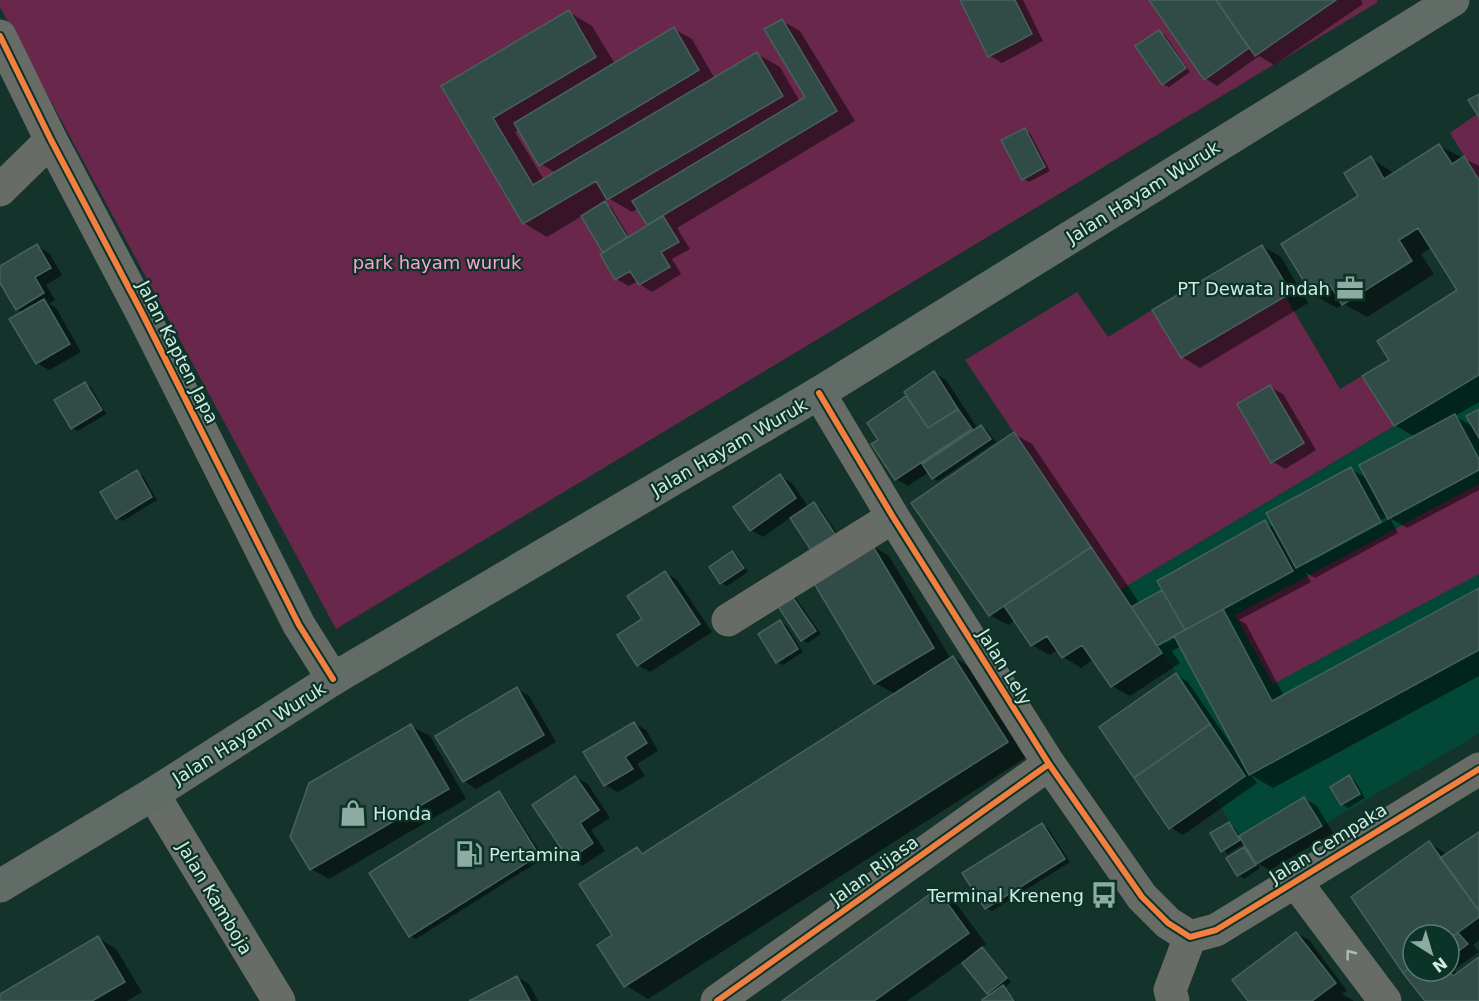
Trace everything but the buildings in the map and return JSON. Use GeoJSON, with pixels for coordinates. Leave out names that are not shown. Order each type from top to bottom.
{"type":"FeatureCollection","features":[{"type":"Feature","properties":{"kind":"main road","name":"Jalan Hayam Wuruk"},"geometry":{"type":"LineString","coordinates":[[0,886],[153,794],[333,680],[819,393],[1433,5]]}},
{"type":"Feature","properties":{"kind":"street","name":"Jalan Kapten Japa"},"geometry":{"type":"LineString","coordinates":[[0,36],[299,625],[333,680]]}},
{"type":"Feature","properties":{"kind":"street"},"geometry":{"type":"LineString","coordinates":[[0,190],[51,140]]}},
{"type":"Feature","properties":{"kind":"street","name":"Jalan Lely"},"geometry":{"type":"LineString","coordinates":[[819,393],[893,517],[1049,764],[1142,897],[1168,923],[1190,937]]}},
{"type":"Feature","properties":{"kind":"street"},"geometry":{"type":"LineString","coordinates":[[728,620],[893,517]]}},
{"type":"Feature","properties":{"kind":"street","name":"Jalan Rijasa"},"geometry":{"type":"LineString","coordinates":[[717,1001],[1049,764]]}},
{"type":"Feature","properties":{"kind":"street","name":"Jalan Cempaka"},"geometry":{"type":"LineString","coordinates":[[1190,937],[1216,930],[1479,769]]}},
{"type":"Feature","properties":{"kind":"street","name":"Jalan Kamboja"},"geometry":{"type":"LineString","coordinates":[[153,794],[279,1001]]}},
{"type":"Feature","properties":{"kind":"street"},"geometry":{"type":"LineString","coordinates":[[1295,881],[1385,1001]]}},
{"type":"Feature","properties":{"kind":"street"},"geometry":{"type":"LineString","coordinates":[[1173,1001],[1170,990],[1190,937]]}},
{"type":"Feature","properties":{"kind":"shaded area"},"geometry":{"type":"Polygon","coordinates":[[[1479,375],[1479,734],[1256,864],[1214,797],[1245,775],[1120,590],[1479,375]]]}},
{"type":"Feature","properties":{"kind":"green space","name":"park hayam wuruk"},"geometry":{"type":"Polygon","coordinates":[[[0,0],[1377,0],[1378,2],[336,629],[0,7],[0,0]]]}},
{"type":"Feature","properties":{"kind":"green space"},"geometry":{"type":"Polygon","coordinates":[[[1477,114],[1479,117],[1479,180],[1450,133],[1477,114]]]}},
{"type":"Feature","properties":{"kind":"green space"},"geometry":{"type":"Polygon","coordinates":[[[1077,292],[1108,337],[1152,310],[1181,358],[1285,296],[1340,389],[1362,376],[1394,426],[1120,590],[965,360],[1077,292]]]}},
{"type":"Feature","properties":{"kind":"green space"},"geometry":{"type":"Polygon","coordinates":[[[1479,484],[1479,574],[1273,684],[1235,615],[1479,484]]]}},
{"type":"Feature","properties":{"kind":"cycle path"},"geometry":{"type":"LineString","coordinates":[[0,36],[299,625],[333,679]]}},
{"type":"Feature","properties":{"kind":"cycle path"},"geometry":{"type":"LineString","coordinates":[[819,393],[893,517],[1049,764],[1142,897],[1168,923],[1190,937],[1216,930],[1479,769]]}},
{"type":"Feature","properties":{"kind":"cycle path"},"geometry":{"type":"LineString","coordinates":[[717,1001],[1049,764]]}},
{"type":"Feature","properties":{"kind":"place","name":"PT Dewata Indah"},"geometry":{"type":"Point","coordinates":[1350,288]}},
{"type":"Feature","properties":{"kind":"place","name":"Honda"},"geometry":{"type":"Point","coordinates":[353,813]}},
{"type":"Feature","properties":{"kind":"place","name":"Pertamina"},"geometry":{"type":"Point","coordinates":[469,854]}},
{"type":"Feature","properties":{"kind":"place","name":"Terminal Kreneng"},"geometry":{"type":"Point","coordinates":[1104,895]}}]}
